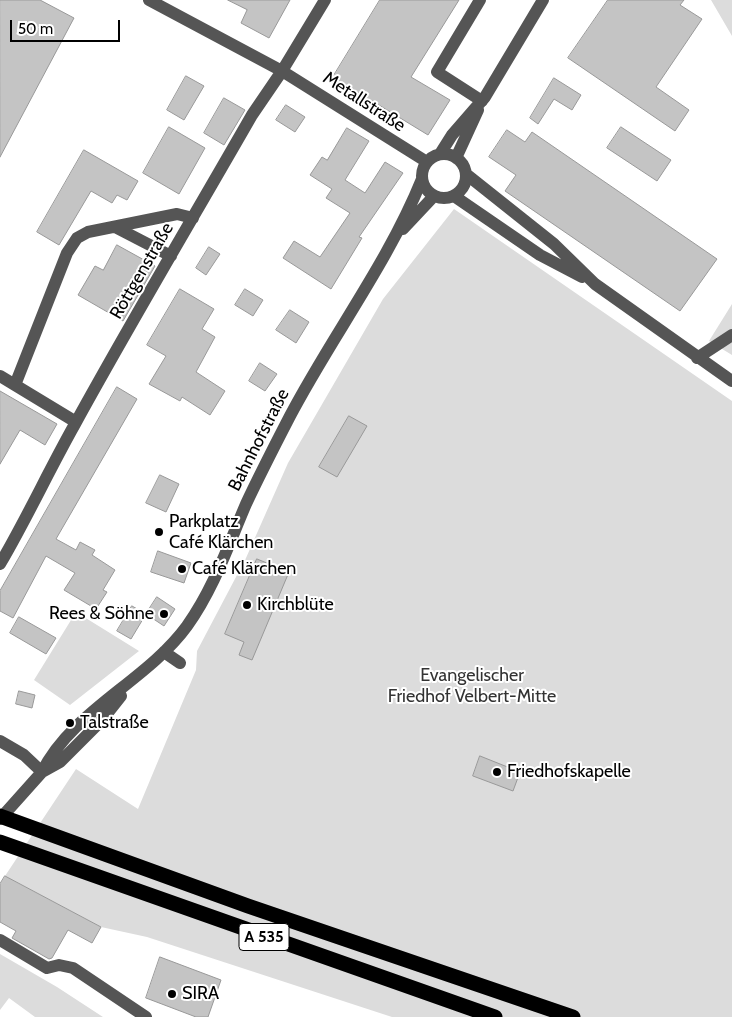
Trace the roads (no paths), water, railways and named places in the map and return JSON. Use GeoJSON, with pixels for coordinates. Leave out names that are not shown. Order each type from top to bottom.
{"type":"FeatureCollection","features":[{"type":"Feature","properties":{"kind":"highway","name":"A 535"},"geometry":{"type":"LineString","coordinates":[[0,818],[453,977],[573,1017]]}},
{"type":"Feature","properties":{"kind":"highway","name":"A 535"},"geometry":{"type":"LineString","coordinates":[[0,842],[496,1017]]}},
{"type":"Feature","properties":{"kind":"street","name":"Metallstraße"},"geometry":{"type":"LineString","coordinates":[[149,0],[282,71],[427,162]]}},
{"type":"Feature","properties":{"kind":"street","name":"Röttgenstraße"},"geometry":{"type":"LineString","coordinates":[[0,564],[76,422],[252,115],[282,71],[325,0]]}},
{"type":"Feature","properties":{"kind":"street"},"geometry":{"type":"LineString","coordinates":[[480,0],[437,72],[482,101]]}},
{"type":"Feature","properties":{"kind":"street"},"geometry":{"type":"LineString","coordinates":[[466,174],[463,188],[454,196],[444,198],[434,196],[425,188],[422,179],[427,162],[440,154],[452,135],[482,101],[510,59],[543,0]]}},
{"type":"Feature","properties":{"kind":"street"},"geometry":{"type":"LineString","coordinates":[[456,158],[482,101]]}},
{"type":"Feature","properties":{"kind":"street"},"geometry":{"type":"LineString","coordinates":[[440,154],[456,158],[462,163],[466,174],[554,244],[595,284]]}},
{"type":"Feature","properties":{"kind":"street","name":"Bahnhofstraße"},"geometry":{"type":"LineString","coordinates":[[0,818],[42,772],[60,762],[102,720],[134,681],[164,652],[185,628],[202,604],[216,577],[246,505],[291,414],[396,236],[422,179]]}},
{"type":"Feature","properties":{"kind":"street","name":"Bahnhofstraße"},"geometry":{"type":"LineString","coordinates":[[396,236],[434,196]]}},
{"type":"Feature","properties":{"kind":"street"},"geometry":{"type":"LineString","coordinates":[[454,196],[540,255],[595,284],[732,381]]}},
{"type":"Feature","properties":{"kind":"street"},"geometry":{"type":"LineString","coordinates":[[15,385],[71,246],[84,234],[177,214],[193,218]]}},
{"type":"Feature","properties":{"kind":"street"},"geometry":{"type":"LineString","coordinates":[[115,227],[171,256]]}},
{"type":"Feature","properties":{"kind":"street"},"geometry":{"type":"LineString","coordinates":[[697,358],[732,336]]}},
{"type":"Feature","properties":{"kind":"street"},"geometry":{"type":"LineString","coordinates":[[0,376],[76,422]]}},
{"type":"Feature","properties":{"kind":"street"},"geometry":{"type":"LineString","coordinates":[[164,652],[180,663]]}},
{"type":"Feature","properties":{"kind":"street"},"geometry":{"type":"LineString","coordinates":[[0,741],[24,755],[42,772]]}},
{"type":"Feature","properties":{"kind":"street"},"geometry":{"type":"LineString","coordinates":[[0,940],[47,968],[58,965],[73,968],[146,1017]]}},
{"type":"Feature","properties":{"kind":"place","name":"Parkplatz Café Klärchen"},"geometry":{"type":"Point","coordinates":[159,532]}},
{"type":"Feature","properties":{"kind":"place","name":"Café Klärchen"},"geometry":{"type":"Point","coordinates":[182,569]}},
{"type":"Feature","properties":{"kind":"place","name":"Kirchblüte"},"geometry":{"type":"Point","coordinates":[247,605]}},
{"type":"Feature","properties":{"kind":"place","name":"Rees & Söhne"},"geometry":{"type":"Point","coordinates":[164,614]}},
{"type":"Feature","properties":{"kind":"place","name":"Talstraße"},"geometry":{"type":"Point","coordinates":[70,723]}},
{"type":"Feature","properties":{"kind":"place","name":"Friedhofskapelle"},"geometry":{"type":"Point","coordinates":[497,772]}},
{"type":"Feature","properties":{"kind":"place","name":"SIRA"},"geometry":{"type":"Point","coordinates":[172,994]}},
{"type":"Feature","properties":{"kind":"park label","name":"Evangelischer Friedhof Velbert-Mitte"},"geometry":{"type":"Point","coordinates":[472,686]}}]}
